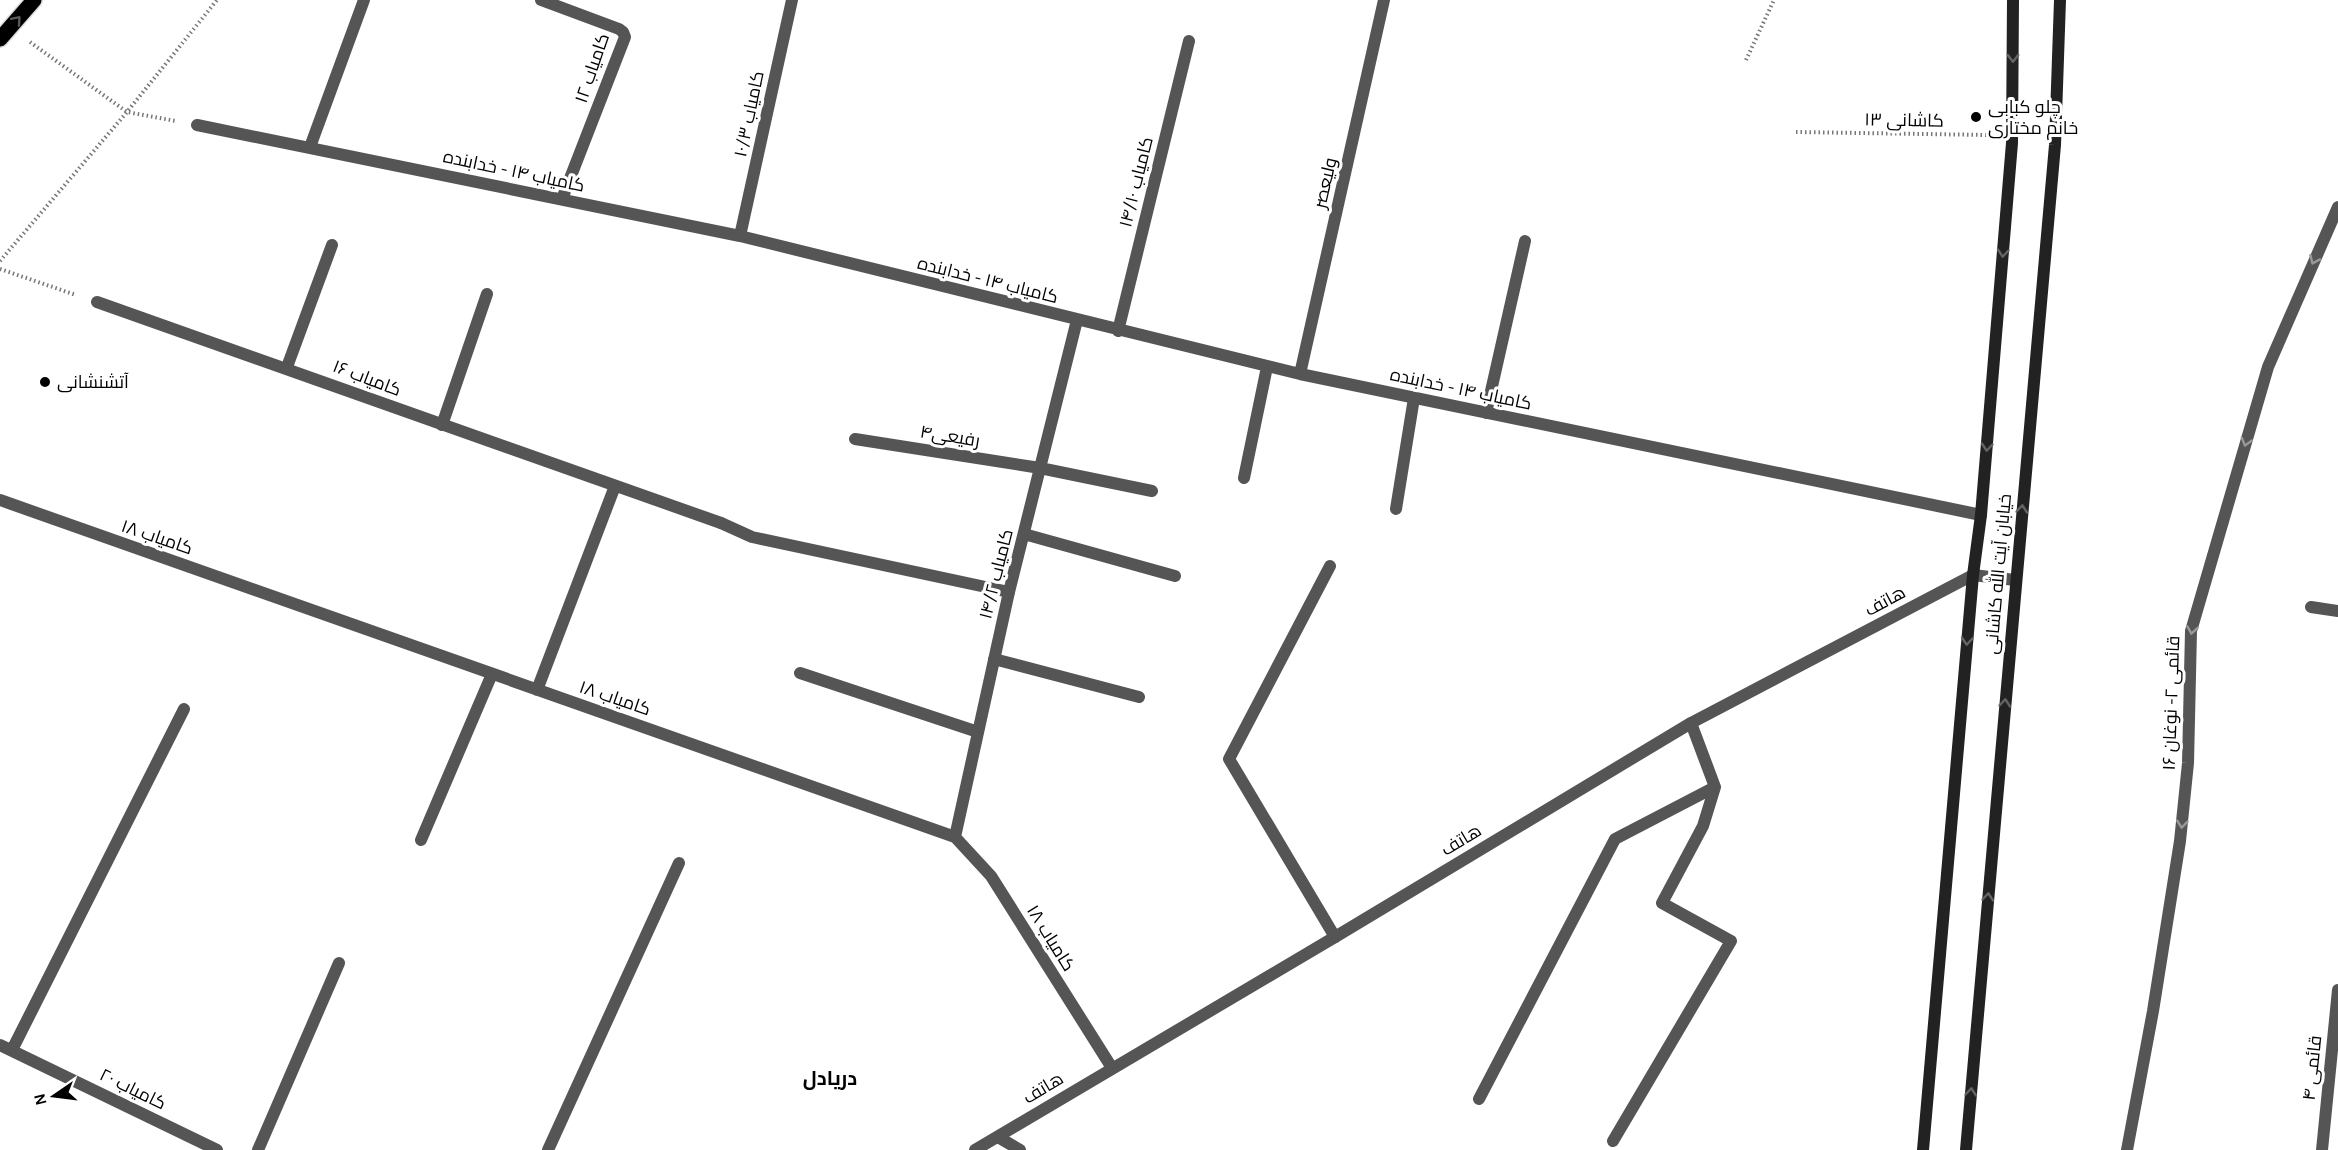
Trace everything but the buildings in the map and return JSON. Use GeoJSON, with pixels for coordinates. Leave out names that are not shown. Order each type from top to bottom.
{"type":"FeatureCollection","features":[{"type":"Feature","properties":{"kind":"main road"},"geometry":{"type":"LineString","coordinates":[[5,33],[34,0]]}},
{"type":"Feature","properties":{"kind":"main road","name":"خیابان آیت الله کاشانی"},"geometry":{"type":"LineString","coordinates":[[1923,1150],[1973,575],[1981,515],[2012,136],[2013,0]]}},
{"type":"Feature","properties":{"kind":"main road","name":"خیابان آیت الله کاشانی"},"geometry":{"type":"LineString","coordinates":[[1966,1150],[2055,145],[2060,0]]}},
{"type":"Feature","properties":{"kind":"street"},"geometry":{"type":"LineString","coordinates":[[310,147],[364,0]]}},
{"type":"Feature","properties":{"kind":"street","name":"کامیاب ۱۲"},"geometry":{"type":"LineString","coordinates":[[540,0],[619,29],[625,37],[562,200]]}},
{"type":"Feature","properties":{"kind":"street","name":"کامیاب ۱۰/۳"},"geometry":{"type":"LineString","coordinates":[[740,236],[792,0]]}},
{"type":"Feature","properties":{"kind":"street","name":"ولیعصر"},"geometry":{"type":"LineString","coordinates":[[1300,374],[1384,0]]}},
{"type":"Feature","properties":{"kind":"street","name":"کامیاب ۱۴/۱۰"},"geometry":{"type":"LineString","coordinates":[[1118,331],[1189,41]]}},
{"type":"Feature","properties":{"kind":"street","name":"کامیاب ۱۴ - خدابنده"},"geometry":{"type":"LineString","coordinates":[[197,125],[740,236],[1077,321],[1300,374],[1981,515]]}},
{"type":"Feature","properties":{"kind":"street","name":"قائمی ۲- نوغان ۱۶"},"geometry":{"type":"LineString","coordinates":[[2127,1150],[2153,1011],[2180,841],[2188,763],[2191,631],[2268,367],[2338,207]]}},
{"type":"Feature","properties":{"kind":"street"},"geometry":{"type":"LineString","coordinates":[[1486,413],[1525,241]]}},
{"type":"Feature","properties":{"kind":"street"},"geometry":{"type":"LineString","coordinates":[[287,367],[332,245]]}},
{"type":"Feature","properties":{"kind":"street"},"geometry":{"type":"LineString","coordinates":[[442,425],[488,294]]}},
{"type":"Feature","properties":{"kind":"street","name":"کامیاب ۱۶"},"geometry":{"type":"LineString","coordinates":[[98,302],[287,367],[442,425],[721,523],[752,537],[1009,592]]}},
{"type":"Feature","properties":{"kind":"street","name":"کامیاب ۱۴/۲"},"geometry":{"type":"LineString","coordinates":[[955,837],[1009,592],[1077,321]]}},
{"type":"Feature","properties":{"kind":"street"},"geometry":{"type":"LineString","coordinates":[[1244,478],[1268,367]]}},
{"type":"Feature","properties":{"kind":"street"},"geometry":{"type":"LineString","coordinates":[[1396,508],[1414,398]]}},
{"type":"Feature","properties":{"kind":"street","name":"رفیعی۴"},"geometry":{"type":"LineString","coordinates":[[855,439],[1040,468],[1152,491]]}},
{"type":"Feature","properties":{"kind":"street"},"geometry":{"type":"LineString","coordinates":[[537,690],[615,486]]}},
{"type":"Feature","properties":{"kind":"street","name":"کامیاب ۱۸"},"geometry":{"type":"LineString","coordinates":[[0,500],[955,837],[991,876],[1112,1068]]}},
{"type":"Feature","properties":{"kind":"street"},"geometry":{"type":"LineString","coordinates":[[1024,534],[1174,576]]}},
{"type":"Feature","properties":{"kind":"street"},"geometry":{"type":"LineString","coordinates":[[1330,566],[1229,759],[1335,937]]}},
{"type":"Feature","properties":{"kind":"street"},"geometry":{"type":"LineString","coordinates":[[1973,575],[2015,580]]}},
{"type":"Feature","properties":{"kind":"street","name":"هاتف"},"geometry":{"type":"LineString","coordinates":[[975,1150],[1690,723],[1973,575]]}},
{"type":"Feature","properties":{"kind":"street"},"geometry":{"type":"LineString","coordinates":[[2311,607],[2338,611]]}},
{"type":"Feature","properties":{"kind":"street"},"geometry":{"type":"LineString","coordinates":[[994,659],[1139,697]]}},
{"type":"Feature","properties":{"kind":"street"},"geometry":{"type":"LineString","coordinates":[[800,673],[978,732]]}},
{"type":"Feature","properties":{"kind":"street"},"geometry":{"type":"LineString","coordinates":[[421,840],[492,674]]}},
{"type":"Feature","properties":{"kind":"street"},"geometry":{"type":"LineString","coordinates":[[6,1048],[184,709]]}},
{"type":"Feature","properties":{"kind":"street"},"geometry":{"type":"LineString","coordinates":[[1613,1141],[1731,941],[1662,903],[1703,826],[1714,788],[1690,723]]}},
{"type":"Feature","properties":{"kind":"street"},"geometry":{"type":"LineString","coordinates":[[1479,1099],[1615,839],[1714,788]]}},
{"type":"Feature","properties":{"kind":"street"},"geometry":{"type":"LineString","coordinates":[[548,1150],[679,863]]}},
{"type":"Feature","properties":{"kind":"street"},"geometry":{"type":"LineString","coordinates":[[258,1150],[339,963]]}},
{"type":"Feature","properties":{"kind":"street","name":"قائمی ۴"},"geometry":{"type":"LineString","coordinates":[[2322,1150],[2338,990]]}},
{"type":"Feature","properties":{"kind":"street","name":"کامیاب ۲۰"},"geometry":{"type":"LineString","coordinates":[[6,1048],[217,1150]]}},
{"type":"Feature","properties":{"kind":"street"},"geometry":{"type":"LineString","coordinates":[[998,1137],[1020,1150]]}},
{"type":"Feature","properties":{"kind":"path"},"geometry":{"type":"LineString","coordinates":[[0,261],[127,112],[217,0]]}},
{"type":"Feature","properties":{"kind":"path"},"geometry":{"type":"LineString","coordinates":[[1746,60],[1774,0]]}},
{"type":"Feature","properties":{"kind":"path"},"geometry":{"type":"LineString","coordinates":[[5,33],[127,112],[197,125]]}},
{"type":"Feature","properties":{"kind":"path","name":"کاشانی ۱۳"},"geometry":{"type":"LineString","coordinates":[[1796,132],[2012,136]]}},
{"type":"Feature","properties":{"kind":"path"},"geometry":{"type":"LineString","coordinates":[[0,269],[98,302]]}},
{"type":"Feature","properties":{"kind":"place","name":"چلو کبابی خانم مختاری"},"geometry":{"type":"Point","coordinates":[1976,117]}},
{"type":"Feature","properties":{"kind":"place","name":"آتشنشانی"},"geometry":{"type":"Point","coordinates":[45,382]}},
{"type":"Feature","properties":{"kind":"district","name":"دریادل"},"geometry":{"type":"Point","coordinates":[830,1078]}}]}
